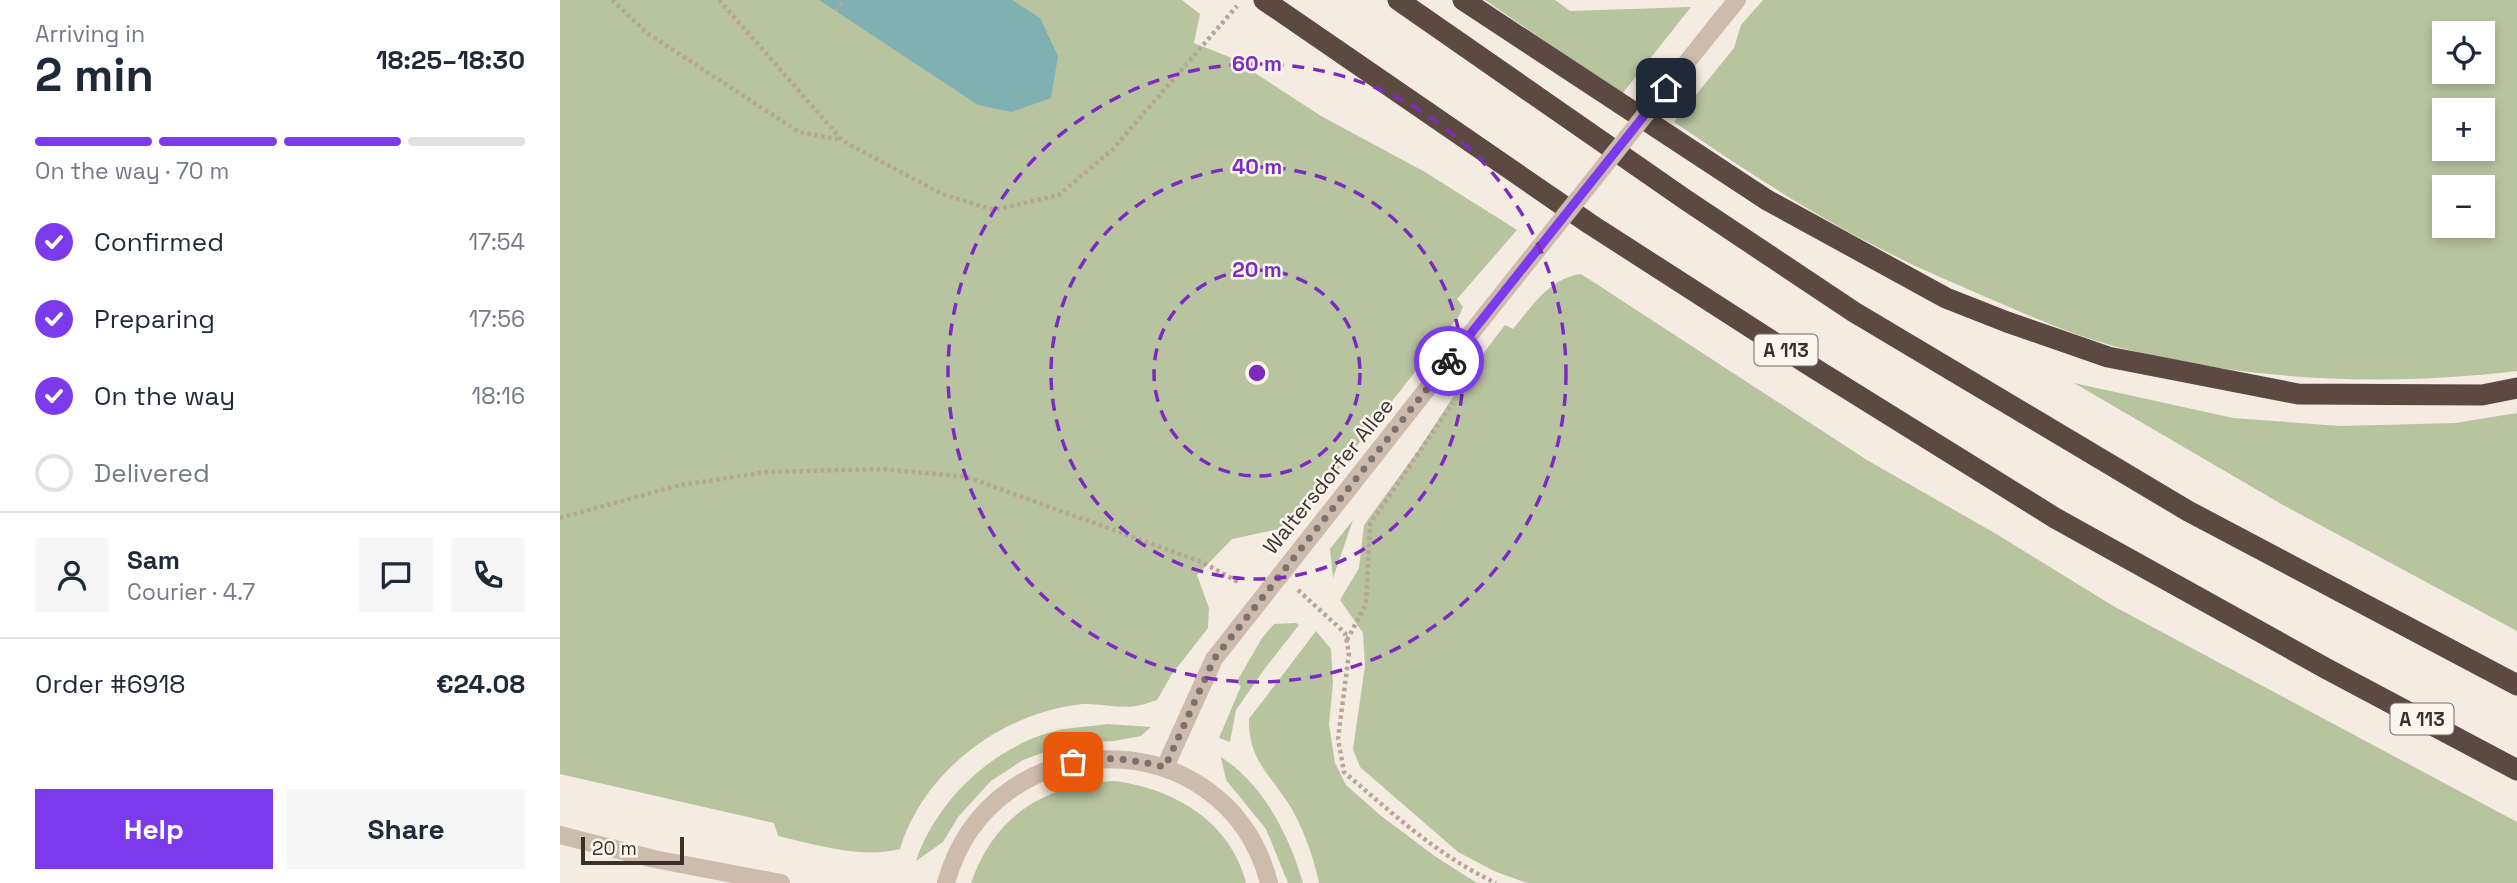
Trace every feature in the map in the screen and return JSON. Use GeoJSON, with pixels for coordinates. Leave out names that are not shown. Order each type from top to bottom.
{"type":"FeatureCollection","features":[{"type":"Feature","properties":{"kind":"highway","name":"A 113"},"geometry":{"type":"LineString","coordinates":[[1264,0],[1590,224],[1809,365],[2044,511],[2327,669],[2517,770]]}},
{"type":"Feature","properties":{"kind":"highway"},"geometry":{"type":"LineString","coordinates":[[1398,0],[1686,200],[1854,312],[2188,511],[2517,685]]}},
{"type":"Feature","properties":{"kind":"highway"},"geometry":{"type":"LineString","coordinates":[[1463,0],[1767,200],[1946,298],[2007,322],[2108,357],[2298,394],[2482,395],[2517,388]]}},
{"type":"Feature","properties":{"kind":"street","name":"Waltersdorfer Allee"},"geometry":{"type":"LineString","coordinates":[[1165,767],[1214,659],[1737,0]]}},
{"type":"Feature","properties":{"kind":"street"},"geometry":{"type":"LineString","coordinates":[[946,883],[951,865],[968,832],[992,804],[1021,781],[1055,765],[1091,758],[1129,758],[1165,767],[1198,783],[1226,806],[1249,834],[1265,866],[1269,883]]}},
{"type":"Feature","properties":{"kind":"street"},"geometry":{"type":"LineString","coordinates":[[560,835],[666,862],[781,883]]}},
{"type":"Feature","properties":{"kind":"path"},"geometry":{"type":"LineString","coordinates":[[612,0],[648,33],[799,132],[843,141],[942,194],[994,210],[1059,195],[1112,150],[1242,0]]}},
{"type":"Feature","properties":{"kind":"path"},"geometry":{"type":"LineString","coordinates":[[719,0],[843,141]]}},
{"type":"Feature","properties":{"kind":"path"},"geometry":{"type":"LineString","coordinates":[[836,11],[843,0]]}},
{"type":"Feature","properties":{"kind":"path"},"geometry":{"type":"LineString","coordinates":[[1346,640],[1366,604],[1370,524],[1459,394]]}},
{"type":"Feature","properties":{"kind":"path"},"geometry":{"type":"LineString","coordinates":[[560,518],[680,485],[768,472],[884,469],[967,477],[1202,562],[1262,596]]}},
{"type":"Feature","properties":{"kind":"path"},"geometry":{"type":"LineString","coordinates":[[1280,573],[1342,628],[1346,640],[1349,653],[1338,739],[1344,772],[1432,846],[1496,883]]}},
{"type":"Feature","properties":{"kind":"green space"},"geometry":{"type":"Polygon","coordinates":[[[560,0],[1182,0],[1200,14],[1194,43],[1232,58],[1321,116],[1425,172],[1517,230],[1457,299],[1463,307],[1459,316],[1297,522],[1289,527],[1232,539],[1197,575],[1209,608],[1208,628],[1172,674],[1157,700],[1130,707],[1083,704],[1053,709],[996,733],[970,750],[927,794],[911,820],[900,849],[854,852],[778,836],[774,823],[560,774],[560,0]]]}},
{"type":"Feature","properties":{"kind":"green space"},"geometry":{"type":"Polygon","coordinates":[[[1485,0],[1555,0],[1570,11],[1691,7],[1622,94],[1485,0]]]}},
{"type":"Feature","properties":{"kind":"green space"},"geometry":{"type":"Polygon","coordinates":[[[1763,0],[2517,0],[2517,371],[2416,379],[2316,378],[2266,374],[2117,347],[2035,318],[1937,276],[1859,238],[1752,174],[1674,122],[1734,48],[1741,25],[1763,0]]]}},
{"type":"Feature","properties":{"kind":"green space"},"geometry":{"type":"Polygon","coordinates":[[[1581,274],[1867,460],[1998,535],[2115,607],[2517,822],[2517,883],[1527,883],[1494,871],[1458,852],[1360,767],[1353,749],[1365,666],[1363,633],[1340,600],[1359,568],[1364,525],[1417,452],[1472,368],[1505,325],[1513,329],[1550,287],[1581,274]]]}},
{"type":"Feature","properties":{"kind":"green space"},"geometry":{"type":"Polygon","coordinates":[[[2074,383],[2233,418],[2340,426],[2455,423],[2517,413],[2517,631],[2283,505],[2074,383]]]}},
{"type":"Feature","properties":{"kind":"green space"},"geometry":{"type":"Polygon","coordinates":[[[1353,520],[1333,578],[1330,549],[1353,520]]]}},
{"type":"Feature","properties":{"kind":"green space"},"geometry":{"type":"Polygon","coordinates":[[[1274,624],[1299,625],[1236,710],[1230,742],[1219,738],[1241,686],[1236,683],[1262,638],[1274,624]]]}},
{"type":"Feature","properties":{"kind":"green space"},"geometry":{"type":"Polygon","coordinates":[[[1316,631],[1331,649],[1333,683],[1329,724],[1335,763],[1346,785],[1380,815],[1436,857],[1477,883],[1319,883],[1309,846],[1297,819],[1257,758],[1249,719],[1316,631]]]}},
{"type":"Feature","properties":{"kind":"green space"},"geometry":{"type":"Polygon","coordinates":[[[1108,724],[1151,727],[1141,736],[1114,741],[1069,743],[1023,760],[991,781],[958,817],[943,842],[916,861],[939,816],[955,795],[973,776],[994,760],[1016,746],[1040,736],[1064,729],[1108,724]]]}},
{"type":"Feature","properties":{"kind":"green space"},"geometry":{"type":"Polygon","coordinates":[[[1221,757],[1250,782],[1273,812],[1303,883],[1288,883],[1266,829],[1226,780],[1221,757]]]}},
{"type":"Feature","properties":{"kind":"green space"},"geometry":{"type":"Polygon","coordinates":[[[1115,781],[1158,792],[1197,812],[1227,842],[1246,883],[971,883],[981,859],[994,839],[1026,808],[1066,789],[1115,781]]]}},
{"type":"Feature","properties":{"kind":"water"},"geometry":{"type":"Polygon","coordinates":[[[819,0],[1012,0],[1040,18],[1058,56],[1051,98],[1012,112],[978,105],[819,0]]]}},
{"type":"Feature","properties":{"kind":"way so far"},"geometry":{"type":"LineString","coordinates":[[1073,762],[1091,758],[1129,758],[1165,767],[1214,659],[1449,361]]}},
{"type":"Feature","properties":{"kind":"route"},"geometry":{"type":"LineString","coordinates":[[1449,361],[1666,88]]}}]}
